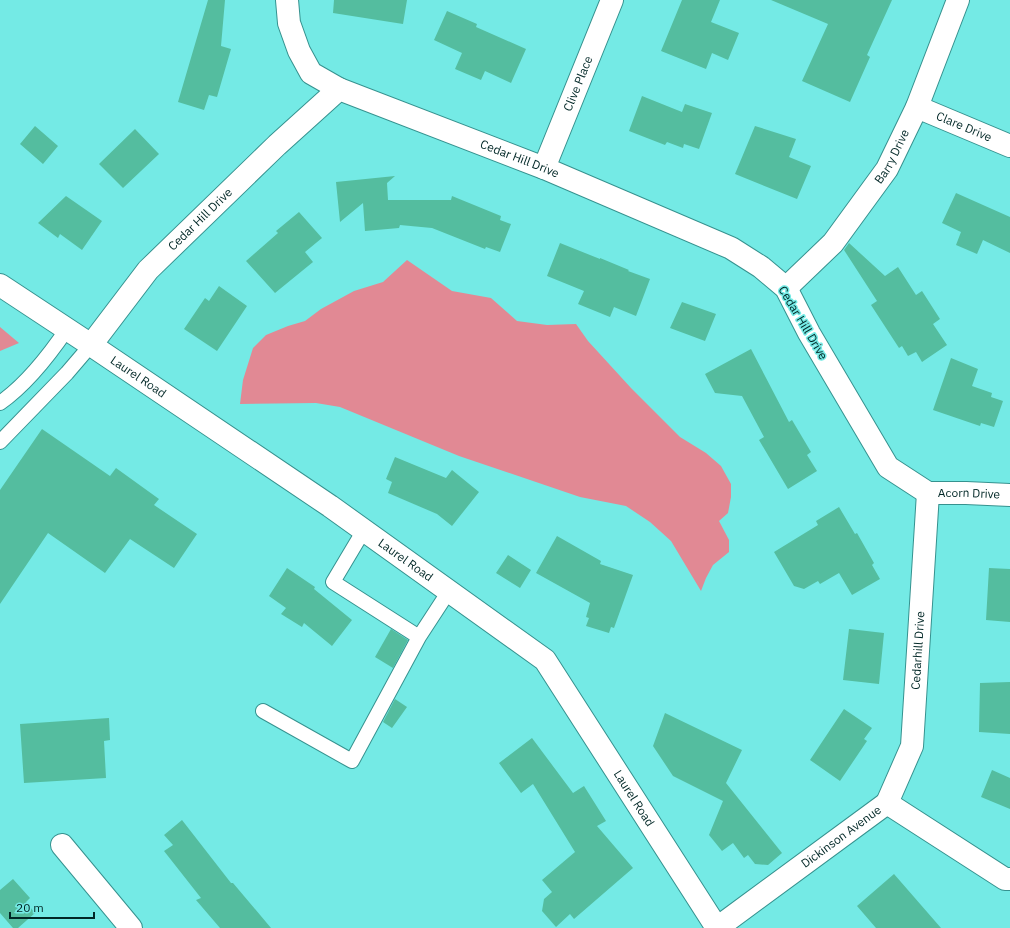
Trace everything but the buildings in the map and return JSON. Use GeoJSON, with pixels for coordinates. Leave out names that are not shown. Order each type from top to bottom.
{"type":"FeatureCollection","features":[{"type":"Feature","properties":{"kind":"street"},"geometry":{"type":"LineString","coordinates":[[287,0],[289,23],[299,51],[311,73],[339,89]]}},
{"type":"Feature","properties":{"kind":"street","name":"Clive Place"},"geometry":{"type":"LineString","coordinates":[[544,168],[612,0]]}},
{"type":"Feature","properties":{"kind":"street","name":"Barry Drive"},"geometry":{"type":"LineString","coordinates":[[786,288],[833,243],[886,170],[917,107],[958,0]]}},
{"type":"Feature","properties":{"kind":"street","name":"Cedar Hill Drive"},"geometry":{"type":"LineString","coordinates":[[91,345],[148,270],[277,145],[339,89],[544,168],[731,248],[762,267],[786,288],[809,333],[888,468],[928,493]]}},
{"type":"Feature","properties":{"kind":"street","name":"Clare Drive"},"geometry":{"type":"LineString","coordinates":[[917,107],[1010,146]]}},
{"type":"Feature","properties":{"kind":"street","name":"Laurel Road"},"geometry":{"type":"LineString","coordinates":[[0,285],[323,501],[545,660],[717,928]]}},
{"type":"Feature","properties":{"kind":"street","name":"Acorn Drive"},"geometry":{"type":"LineString","coordinates":[[928,493],[1010,495]]}},
{"type":"Feature","properties":{"kind":"street","name":"Cedarhill Drive"},"geometry":{"type":"LineString","coordinates":[[887,803],[912,746],[928,493]]}},
{"type":"Feature","properties":{"kind":"street","name":"Dickinson Avenue"},"geometry":{"type":"LineString","coordinates":[[717,928],[887,803],[1005,879],[1010,879]]}},
{"type":"Feature","properties":{"kind":"street"},"geometry":{"type":"LineString","coordinates":[[62,845],[131,928]]}},
{"type":"Feature","properties":{"kind":"lane"},"geometry":{"type":"LineString","coordinates":[[0,404],[12,395],[47,358],[66,329]]}},
{"type":"Feature","properties":{"kind":"lane"},"geometry":{"type":"LineString","coordinates":[[2,435],[67,373],[91,345]]}},
{"type":"Feature","properties":{"kind":"lane"},"geometry":{"type":"LineString","coordinates":[[364,530],[333,582],[419,637]]}},
{"type":"Feature","properties":{"kind":"lane"},"geometry":{"type":"LineString","coordinates":[[263,711],[352,760],[419,637],[449,591]]}},
{"type":"Feature","properties":{"kind":"shaded area"},"geometry":{"type":"Polygon","coordinates":[[[407,260],[452,291],[491,298],[517,321],[547,325],[576,324],[588,341],[631,388],[680,437],[706,453],[721,466],[731,484],[731,497],[728,513],[719,521],[729,540],[729,552],[713,565],[701,591],[671,541],[650,522],[626,506],[580,497],[459,456],[340,407],[316,403],[240,404],[243,380],[253,348],[266,335],[305,321],[321,309],[354,291],[383,282],[407,260]]]}},
{"type":"Feature","properties":{"kind":"shaded area"},"geometry":{"type":"Polygon","coordinates":[[[0,327],[19,343],[0,351],[0,327]]]}}]}
